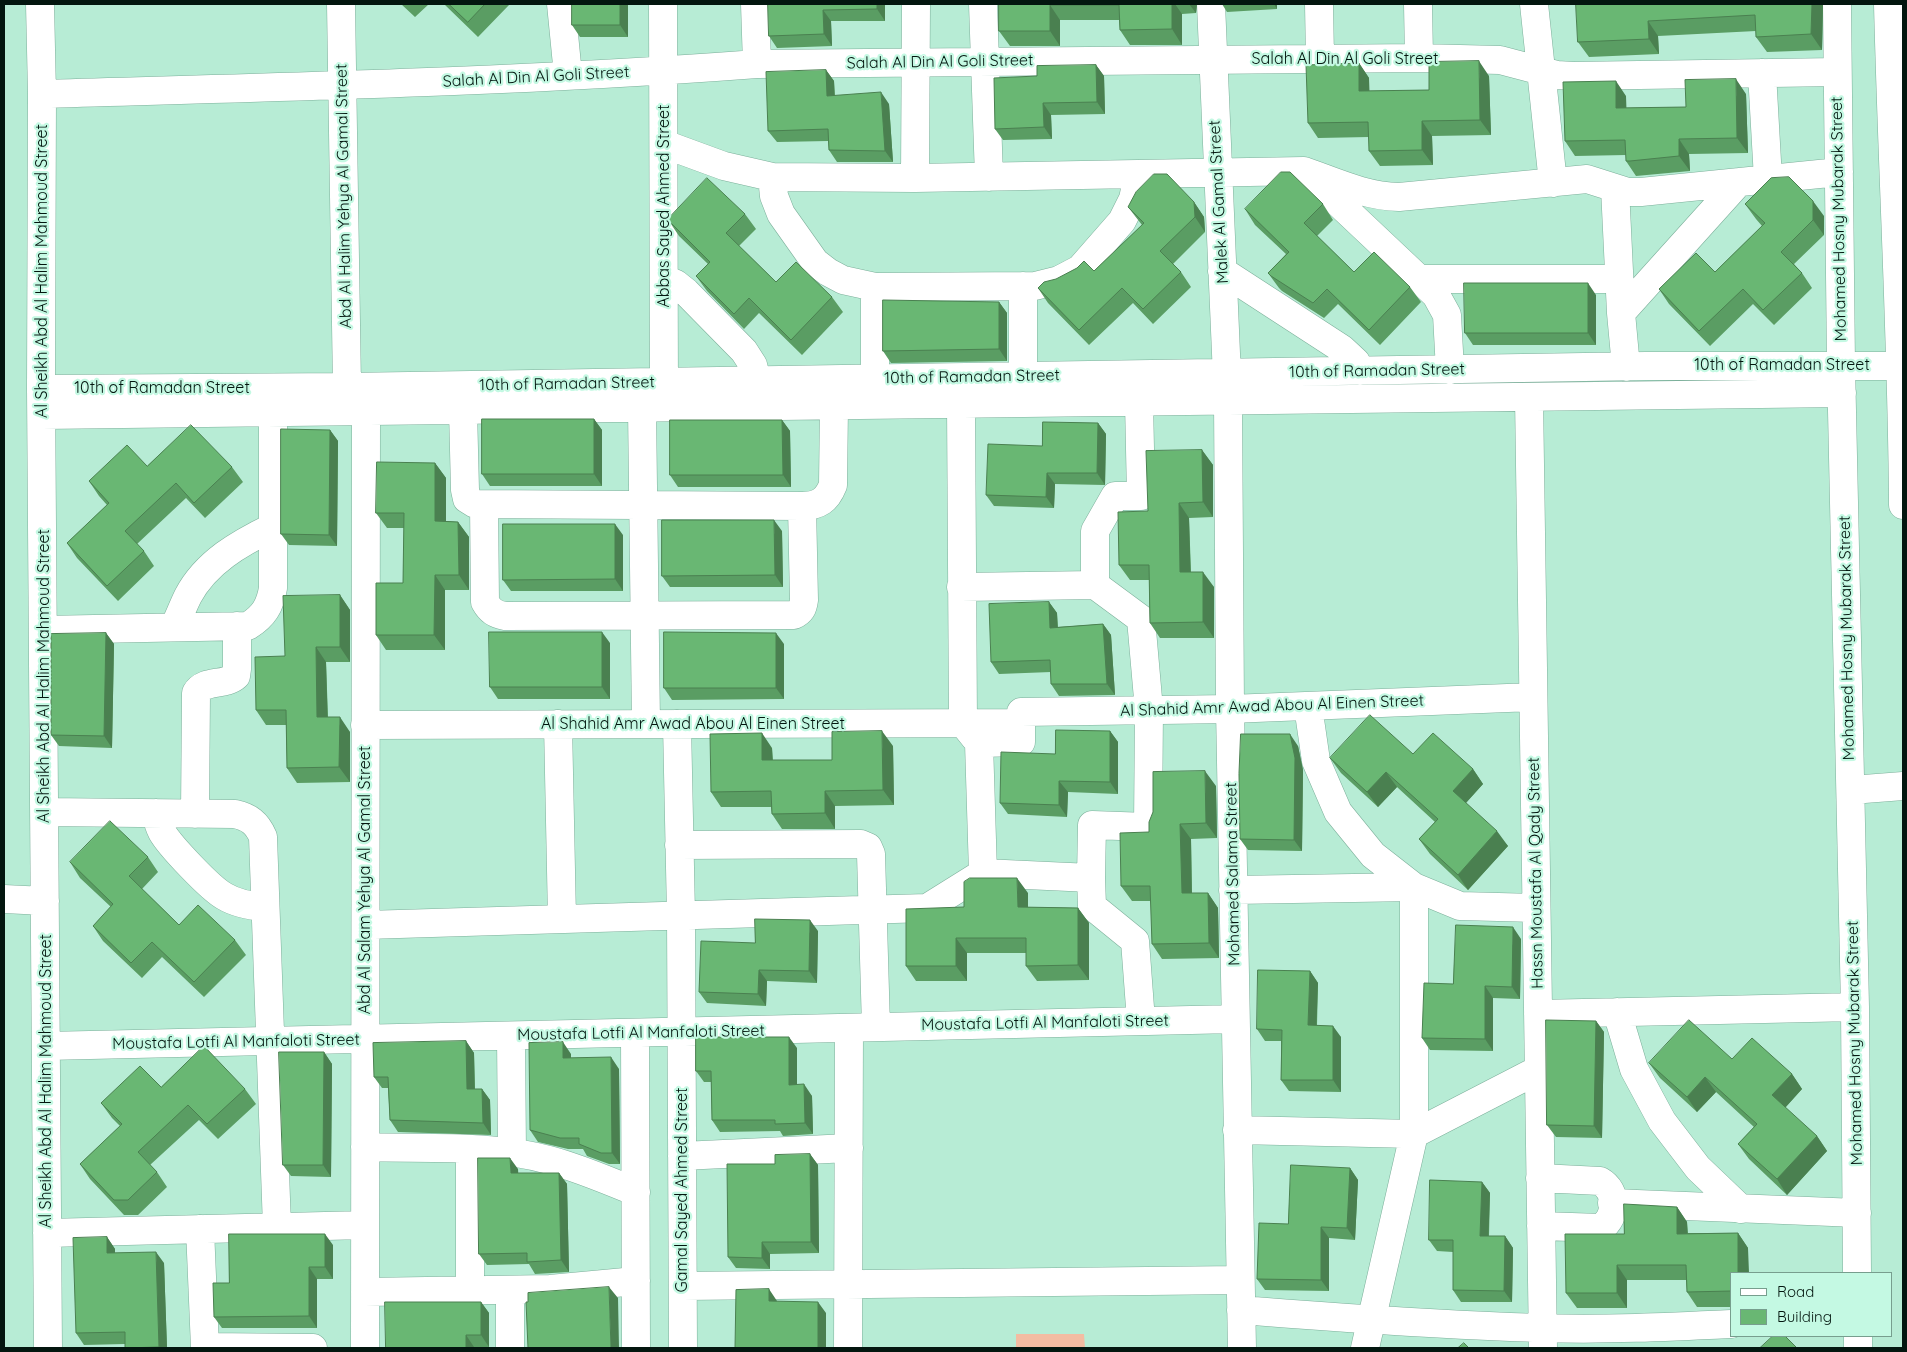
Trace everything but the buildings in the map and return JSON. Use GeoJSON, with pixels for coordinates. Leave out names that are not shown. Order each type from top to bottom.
{"type":"FeatureCollection","features":[{"type":"Feature","properties":{"kind":"street","name":"Al Sheikh Abd Al Halim Mahmoud Street"},"geometry":{"type":"LineString","coordinates":[[40,4],[48,1348]]}},
{"type":"Feature","properties":{"kind":"street","name":"Abd Al Halim Yehya Al Gamal Street"},"geometry":{"type":"LineString","coordinates":[[341,4],[347,387]]}},
{"type":"Feature","properties":{"kind":"street","name":"Abbas Sayed Ahmed Street"},"geometry":{"type":"LineString","coordinates":[[646,724],[643,506],[657,399],[664,279],[663,4]]}},
{"type":"Feature","properties":{"kind":"street"},"geometry":{"type":"LineString","coordinates":[[755,4],[757,64]]}},
{"type":"Feature","properties":{"kind":"street"},"geometry":{"type":"LineString","coordinates":[[915,178],[916,4]]}},
{"type":"Feature","properties":{"kind":"street"},"geometry":{"type":"LineString","coordinates":[[983,4],[989,177]]}},
{"type":"Feature","properties":{"kind":"street","name":"Malek Al Gamal Street"},"geometry":{"type":"LineString","coordinates":[[1211,4],[1228,400]]}},
{"type":"Feature","properties":{"kind":"street"},"geometry":{"type":"LineString","coordinates":[[1319,4],[1320,59]]}},
{"type":"Feature","properties":{"kind":"street"},"geometry":{"type":"LineString","coordinates":[[1418,4],[1419,58]]}},
{"type":"Feature","properties":{"kind":"street"},"geometry":{"type":"LineString","coordinates":[[1534,4],[1553,183]]}},
{"type":"Feature","properties":{"kind":"street","name":"Mohamed Hosny Mubarak Street"},"geometry":{"type":"LineString","coordinates":[[1837,4],[1841,365],[1855,1007],[1857,1272]]}},
{"type":"Feature","properties":{"kind":"street"},"geometry":{"type":"LineString","coordinates":[[1888,4],[1897,115],[1903,407],[1903,505]]}},
{"type":"Feature","properties":{"kind":"street"},"geometry":{"type":"LineString","coordinates":[[558,7],[568,75]]}},
{"type":"Feature","properties":{"kind":"street","name":"Salah Al Din Al Goli Street"},"geometry":{"type":"LineString","coordinates":[[42,94],[342,85],[664,71],[757,64],[916,62],[1419,58],[1500,60],[1541,72],[1573,76],[1837,72]]}},
{"type":"Feature","properties":{"kind":"street"},"geometry":{"type":"LineString","coordinates":[[1762,73],[1768,179]]}},
{"type":"Feature","properties":{"kind":"street"},"geometry":{"type":"LineString","coordinates":[[664,144],[724,166],[772,177],[915,178],[1304,171],[1357,191],[1385,197],[1588,180],[1628,192],[1641,192],[1839,172]]}},
{"type":"Feature","properties":{"kind":"street"},"geometry":{"type":"LineString","coordinates":[[1304,171],[1436,294],[1447,315],[1450,370]]}},
{"type":"Feature","properties":{"kind":"street"},"geometry":{"type":"LineString","coordinates":[[772,177],[774,196],[781,214],[815,262],[843,280],[875,288],[1035,286],[1053,282],[1080,269],[1122,221],[1133,199],[1138,175]]}},
{"type":"Feature","properties":{"kind":"street"},"geometry":{"type":"LineString","coordinates":[[1621,313],[1739,182]]}},
{"type":"Feature","properties":{"kind":"street"},"geometry":{"type":"LineString","coordinates":[[1616,188],[1621,313],[1636,367],[1647,396]]}},
{"type":"Feature","properties":{"kind":"street"},"geometry":{"type":"LineString","coordinates":[[1222,271],[1342,349],[1356,362],[1360,371]]}},
{"type":"Feature","properties":{"kind":"street"},"geometry":{"type":"LineString","coordinates":[[664,279],[676,284],[686,292],[744,351],[753,365],[757,381]]}},
{"type":"Feature","properties":{"kind":"street"},"geometry":{"type":"LineString","coordinates":[[1419,279],[1619,279]]}},
{"type":"Feature","properties":{"kind":"street"},"geometry":{"type":"LineString","coordinates":[[1023,286],[1023,376]]}},
{"type":"Feature","properties":{"kind":"street"},"geometry":{"type":"LineString","coordinates":[[875,288],[875,379]]}},
{"type":"Feature","properties":{"kind":"street","name":"10th of Ramadan Street"},"geometry":{"type":"LineString","coordinates":[[42,402],[274,412],[463,410],[657,399],[757,381],[1636,367],[1901,366]]}},
{"type":"Feature","properties":{"kind":"street","name":"10th of Ramadan Street"},"geometry":{"type":"LineString","coordinates":[[42,402],[347,387],[834,406],[1842,393]]}},
{"type":"Feature","properties":{"kind":"street","name":"Hassn Moustafa Al Qady Street"},"geometry":{"type":"LineString","coordinates":[[1529,397],[1542,1338]]}},
{"type":"Feature","properties":{"kind":"street","name":"Mohamed Salama Street"},"geometry":{"type":"LineString","coordinates":[[1228,400],[1230,709],[1242,1348]]}},
{"type":"Feature","properties":{"kind":"street"},"geometry":{"type":"LineString","coordinates":[[1095,586],[1095,531],[1116,496],[1141,496],[1139,402]]}},
{"type":"Feature","properties":{"kind":"street"},"geometry":{"type":"LineString","coordinates":[[961,404],[961,587],[983,873]]}},
{"type":"Feature","properties":{"kind":"street"},"geometry":{"type":"LineString","coordinates":[[463,410],[465,490],[467,499],[474,504],[811,506],[821,503],[829,495],[833,485],[834,406]]}},
{"type":"Feature","properties":{"kind":"street","name":"Abd Al Salam Yehya Al Gamal Street"},"geometry":{"type":"LineString","coordinates":[[365,1348],[366,411]]}},
{"type":"Feature","properties":{"kind":"street"},"geometry":{"type":"LineString","coordinates":[[43,630],[248,626],[258,619],[266,610],[271,600],[273,588],[274,412]]}},
{"type":"Feature","properties":{"kind":"street"},"geometry":{"type":"LineString","coordinates":[[484,505],[485,602],[489,609],[496,614],[644,615],[794,615],[799,612],[804,600],[802,506]]}},
{"type":"Feature","properties":{"kind":"street"},"geometry":{"type":"LineString","coordinates":[[174,627],[189,594],[212,565],[240,543],[273,527]]}},
{"type":"Feature","properties":{"kind":"street"},"geometry":{"type":"LineString","coordinates":[[961,587],[1095,586],[1141,620],[1149,710],[1148,827],[1092,825],[1091,878],[1092,906],[1135,940],[1141,1021]]}},
{"type":"Feature","properties":{"kind":"street"},"geometry":{"type":"LineString","coordinates":[[195,814],[196,693],[202,686],[230,680],[236,676],[237,626]]}},
{"type":"Feature","properties":{"kind":"street","name":"Al Shahid Amr Awad Abou Al Einen Street"},"geometry":{"type":"LineString","coordinates":[[365,725],[677,724],[971,733],[1021,742],[1020,712],[1230,709],[1533,697]]}},
{"type":"Feature","properties":{"kind":"street"},"geometry":{"type":"LineString","coordinates":[[1308,706],[1316,761],[1338,812],[1373,855],[1414,887],[1460,906],[1536,908]]}},
{"type":"Feature","properties":{"kind":"street"},"geometry":{"type":"LineString","coordinates":[[558,724],[562,919]]}},
{"type":"Feature","properties":{"kind":"street","name":"Gamal Sayed Ahmed Street"},"geometry":{"type":"LineString","coordinates":[[677,724],[681,916],[683,1348]]}},
{"type":"Feature","properties":{"kind":"street"},"geometry":{"type":"LineString","coordinates":[[1851,790],[1903,786]]}},
{"type":"Feature","properties":{"kind":"street"},"geometry":{"type":"LineString","coordinates":[[45,812],[235,814],[244,816],[259,828],[263,836],[277,1227]]}},
{"type":"Feature","properties":{"kind":"street"},"geometry":{"type":"LineString","coordinates":[[156,813],[158,822],[166,837],[214,888],[236,902],[249,906],[265,906]]}},
{"type":"Feature","properties":{"kind":"street"},"geometry":{"type":"LineString","coordinates":[[679,846],[861,844],[868,847],[871,854],[876,1027]]}},
{"type":"Feature","properties":{"kind":"street"},"geometry":{"type":"LineString","coordinates":[[366,925],[927,908],[983,873],[1091,878]]}},
{"type":"Feature","properties":{"kind":"street"},"geometry":{"type":"LineString","coordinates":[[1233,890],[1414,887]]}},
{"type":"Feature","properties":{"kind":"street"},"geometry":{"type":"LineString","coordinates":[[1365,1348],[1414,1134],[1414,887]]}},
{"type":"Feature","properties":{"kind":"street"},"geometry":{"type":"LineString","coordinates":[[4,899],[45,901]]}},
{"type":"Feature","properties":{"kind":"street"},"geometry":{"type":"LineString","coordinates":[[1538,1014],[1855,1007]]}},
{"type":"Feature","properties":{"kind":"street"},"geometry":{"type":"LineString","coordinates":[[1617,1012],[1634,1069],[1662,1121],[1698,1168],[1741,1209]]}},
{"type":"Feature","properties":{"kind":"street","name":"Moustafa Lotfi Al Manfaloti Street"},"geometry":{"type":"LineString","coordinates":[[46,1046],[1235,1019]]}},
{"type":"Feature","properties":{"kind":"street"},"geometry":{"type":"LineString","coordinates":[[848,1348],[849,1028]]}},
{"type":"Feature","properties":{"kind":"street"},"geometry":{"type":"LineString","coordinates":[[635,1033],[636,1348]]}},
{"type":"Feature","properties":{"kind":"street"},"geometry":{"type":"LineString","coordinates":[[511,1036],[512,1153]]}},
{"type":"Feature","properties":{"kind":"street"},"geometry":{"type":"LineString","coordinates":[[1238,1130],[1414,1134],[1538,1070]]}},
{"type":"Feature","properties":{"kind":"street"},"geometry":{"type":"LineString","coordinates":[[366,1147],[512,1153],[548,1160],[595,1174],[636,1192]]}},
{"type":"Feature","properties":{"kind":"street"},"geometry":{"type":"LineString","coordinates":[[682,1156],[849,1148]]}},
{"type":"Feature","properties":{"kind":"street"},"geometry":{"type":"LineString","coordinates":[[470,1150],[470,1291]]}},
{"type":"Feature","properties":{"kind":"street"},"geometry":{"type":"LineString","coordinates":[[1540,1178],[1600,1181],[1608,1186],[1612,1195],[1612,1214],[1609,1223],[1601,1228],[1541,1226]]}},
{"type":"Feature","properties":{"kind":"street"},"geometry":{"type":"LineString","coordinates":[[1612,1202],[1741,1209],[1857,1212]]}},
{"type":"Feature","properties":{"kind":"street"},"geometry":{"type":"LineString","coordinates":[[47,1233],[365,1226]]}},
{"type":"Feature","properties":{"kind":"street"},"geometry":{"type":"LineString","coordinates":[[200,1229],[205,1348],[314,1348]]}},
{"type":"Feature","properties":{"kind":"street"},"geometry":{"type":"LineString","coordinates":[[683,1286],[1240,1280]]}},
{"type":"Feature","properties":{"kind":"street"},"geometry":{"type":"LineString","coordinates":[[366,1292],[550,1289],[636,1281]]}},
{"type":"Feature","properties":{"kind":"street"},"geometry":{"type":"LineString","coordinates":[[510,1290],[510,1348]]}},
{"type":"Feature","properties":{"kind":"street"},"geometry":{"type":"LineString","coordinates":[[1241,1310],[1542,1338],[1646,1338],[1730,1324]]}},
{"type":"Feature","properties":{"kind":"shaded area"},"geometry":{"type":"Polygon","coordinates":[[[1016,1334],[1084,1334],[1085,1348],[1016,1348],[1016,1334]]]}}]}
